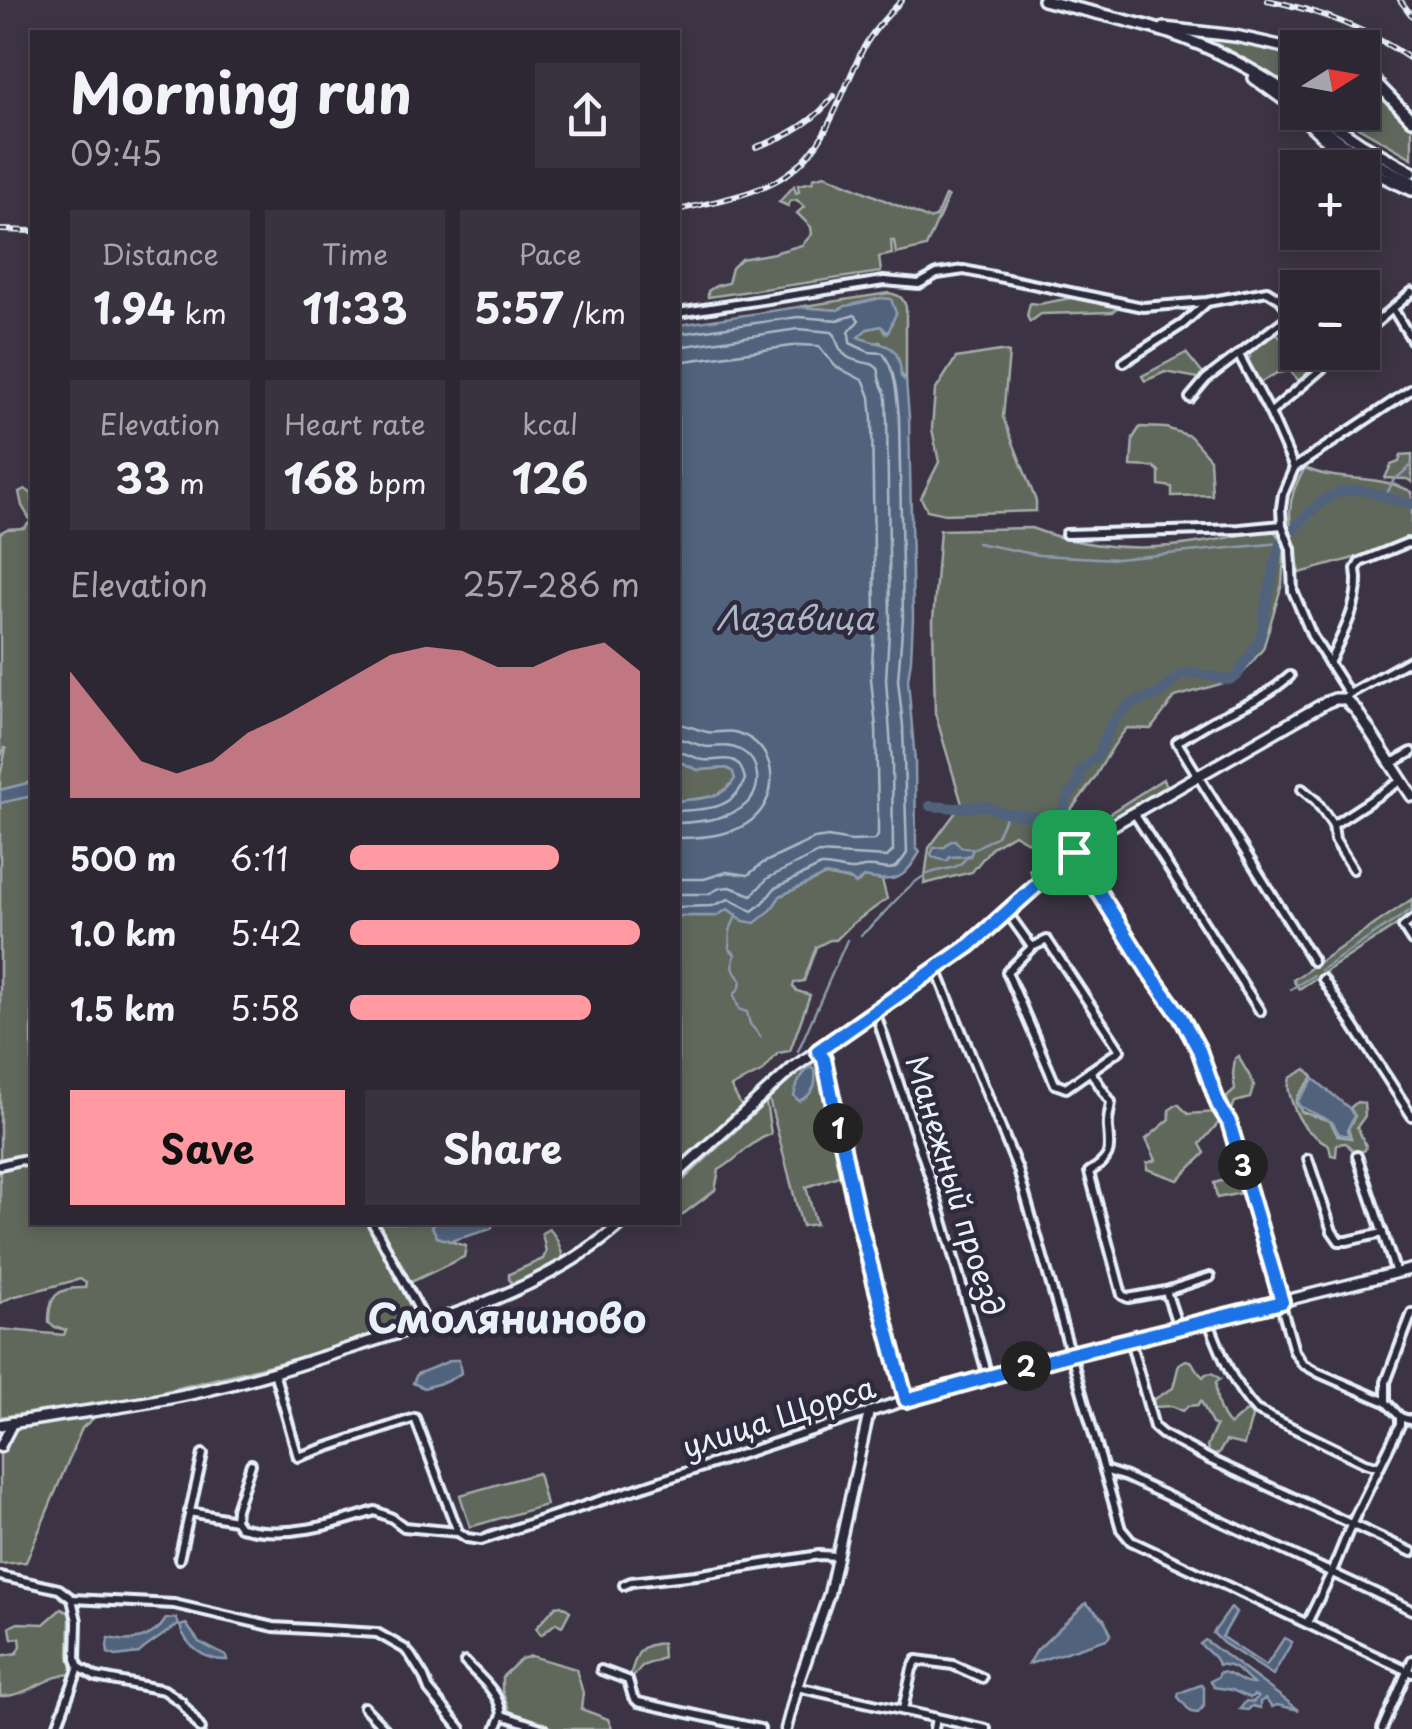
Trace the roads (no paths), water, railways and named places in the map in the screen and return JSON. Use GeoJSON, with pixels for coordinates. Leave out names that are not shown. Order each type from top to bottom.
{"type":"FeatureCollection","features":[{"type":"Feature","properties":{"kind":"main road"},"geometry":{"type":"LineString","coordinates":[[1043,0],[1190,40],[1232,61],[1280,96]]}},
{"type":"Feature","properties":{"kind":"main road"},"geometry":{"type":"LineString","coordinates":[[1152,27],[1280,46]]}},
{"type":"Feature","properties":{"kind":"main road"},"geometry":{"type":"LineString","coordinates":[[1380,85],[1412,120]]}},
{"type":"Feature","properties":{"kind":"main road"},"geometry":{"type":"LineString","coordinates":[[1315,130],[1341,154],[1412,190]]}},
{"type":"Feature","properties":{"kind":"main road"},"geometry":{"type":"LineString","coordinates":[[1326,130],[1357,153],[1412,182]]}},
{"type":"Feature","properties":{"kind":"main road"},"geometry":{"type":"LineString","coordinates":[[1340,130],[1412,172]]}},
{"type":"Feature","properties":{"kind":"main road"},"geometry":{"type":"LineString","coordinates":[[1345,130],[1350,137]]}},
{"type":"Feature","properties":{"kind":"main road"},"geometry":{"type":"LineString","coordinates":[[680,1171],[793,1068],[970,945],[1074,852],[1133,812],[1326,702],[1347,696],[1412,796]]}},
{"type":"Feature","properties":{"kind":"main road"},"geometry":{"type":"LineString","coordinates":[[0,1424],[201,1392],[432,1323],[528,1284],[597,1245],[620,1225]]}},
{"type":"Feature","properties":{"kind":"street"},"geometry":{"type":"LineString","coordinates":[[680,312],[884,281],[919,284],[938,274],[964,270],[1143,307],[1207,302],[1267,291],[1280,299]]}},
{"type":"Feature","properties":{"kind":"street"},"geometry":{"type":"LineString","coordinates":[[1380,320],[1412,292]]}},
{"type":"Feature","properties":{"kind":"street"},"geometry":{"type":"LineString","coordinates":[[1124,362],[1183,324],[1207,302]]}},
{"type":"Feature","properties":{"kind":"street"},"geometry":{"type":"LineString","coordinates":[[1393,309],[1412,340]]}},
{"type":"Feature","properties":{"kind":"street"},"geometry":{"type":"LineString","coordinates":[[1190,398],[1206,379],[1280,323]]}},
{"type":"Feature","properties":{"kind":"street"},"geometry":{"type":"LineString","coordinates":[[1238,354],[1294,468]]}},
{"type":"Feature","properties":{"kind":"street"},"geometry":{"type":"LineString","coordinates":[[1270,413],[1320,370]]}},
{"type":"Feature","properties":{"kind":"street"},"geometry":{"type":"LineString","coordinates":[[1412,389],[1294,468],[1281,508],[1282,525],[1292,550],[1293,591],[1312,636],[1347,696],[1412,659]]}},
{"type":"Feature","properties":{"kind":"street"},"geometry":{"type":"LineString","coordinates":[[1066,534],[1282,525]]}},
{"type":"Feature","properties":{"kind":"street"},"geometry":{"type":"LineString","coordinates":[[1329,664],[1353,604],[1360,562],[1412,544]]}},
{"type":"Feature","properties":{"kind":"street"},"geometry":{"type":"LineString","coordinates":[[1290,676],[1244,708],[1177,742],[1313,961]]}},
{"type":"Feature","properties":{"kind":"street"},"geometry":{"type":"LineString","coordinates":[[1392,763],[1412,752]]}},
{"type":"Feature","properties":{"kind":"street"},"geometry":{"type":"LineString","coordinates":[[1333,825],[1402,780]]}},
{"type":"Feature","properties":{"kind":"street"},"geometry":{"type":"LineString","coordinates":[[1302,789],[1333,825],[1335,840],[1354,869]]}},
{"type":"Feature","properties":{"kind":"street"},"geometry":{"type":"LineString","coordinates":[[1133,812],[1260,1011]]}},
{"type":"Feature","properties":{"kind":"street"},"geometry":{"type":"LineString","coordinates":[[1074,852],[1199,1050],[1235,1139],[1294,1352],[1303,1364],[1386,1402],[1400,1416],[1412,1421]]}},
{"type":"Feature","properties":{"kind":"street"},"geometry":{"type":"LineString","coordinates":[[1008,912],[1032,947]]}},
{"type":"Feature","properties":{"kind":"street"},"geometry":{"type":"LineString","coordinates":[[1412,920],[1403,927],[1412,941]]}},
{"type":"Feature","properties":{"kind":"street"},"geometry":{"type":"LineString","coordinates":[[1047,940],[1120,1050],[1090,1071],[1066,1088],[1054,1084],[1006,972],[1032,947],[1047,940]]}},
{"type":"Feature","properties":{"kind":"street"},"geometry":{"type":"LineString","coordinates":[[936,969],[1018,1170],[1121,1528],[1131,1541],[1409,1672]]}},
{"type":"Feature","properties":{"kind":"street"},"geometry":{"type":"LineString","coordinates":[[1323,978],[1412,1116]]}},
{"type":"Feature","properties":{"kind":"street","name":"Манежный проезд"},"geometry":{"type":"LineString","coordinates":[[875,1010],[936,1196],[988,1376]]}},
{"type":"Feature","properties":{"kind":"street"},"geometry":{"type":"LineString","coordinates":[[818,1051],[824,1059],[858,1218],[906,1400]]}},
{"type":"Feature","properties":{"kind":"street"},"geometry":{"type":"LineString","coordinates":[[1090,1071],[1111,1102],[1107,1126],[1112,1143],[1107,1157],[1089,1172],[1122,1295],[1128,1298],[1166,1291],[1210,1277]]}},
{"type":"Feature","properties":{"kind":"street"},"geometry":{"type":"LineString","coordinates":[[1357,1156],[1396,1273]]}},
{"type":"Feature","properties":{"kind":"street"},"geometry":{"type":"LineString","coordinates":[[1308,1159],[1332,1232],[1339,1241],[1383,1233]]}},
{"type":"Feature","properties":{"kind":"street"},"geometry":{"type":"LineString","coordinates":[[0,1165],[30,1162]]}},
{"type":"Feature","properties":{"kind":"street"},"geometry":{"type":"LineString","coordinates":[[374,1225],[424,1317],[432,1323]]}},
{"type":"Feature","properties":{"kind":"street","name":"улица Щорса"},"geometry":{"type":"LineString","coordinates":[[190,1512],[235,1520],[240,1527],[252,1530],[308,1530],[375,1511],[404,1527],[456,1532],[481,1540],[988,1376],[1412,1269]]}},
{"type":"Feature","properties":{"kind":"street"},"geometry":{"type":"LineString","coordinates":[[1166,1291],[1178,1327]]}},
{"type":"Feature","properties":{"kind":"street"},"geometry":{"type":"LineString","coordinates":[[1386,1402],[1386,1382],[1412,1314]]}},
{"type":"Feature","properties":{"kind":"street"},"geometry":{"type":"LineString","coordinates":[[1208,1320],[1233,1379],[1256,1410],[1365,1463],[1380,1466]]}},
{"type":"Feature","properties":{"kind":"street"},"geometry":{"type":"LineString","coordinates":[[1130,1340],[1154,1427],[1162,1434],[1210,1460],[1412,1552]]}},
{"type":"Feature","properties":{"kind":"street"},"geometry":{"type":"LineString","coordinates":[[274,1372],[298,1456],[415,1418],[456,1532]]}},
{"type":"Feature","properties":{"kind":"street"},"geometry":{"type":"LineString","coordinates":[[786,1729],[829,1594],[869,1412]]}},
{"type":"Feature","properties":{"kind":"street"},"geometry":{"type":"LineString","coordinates":[[1307,1623],[1400,1424],[1400,1416]]}},
{"type":"Feature","properties":{"kind":"street"},"geometry":{"type":"LineString","coordinates":[[0,1448],[13,1422]]}},
{"type":"Feature","properties":{"kind":"street"},"geometry":{"type":"LineString","coordinates":[[179,1558],[203,1454]]}},
{"type":"Feature","properties":{"kind":"street"},"geometry":{"type":"LineString","coordinates":[[235,1520],[251,1464]]}},
{"type":"Feature","properties":{"kind":"street"},"geometry":{"type":"LineString","coordinates":[[1104,1470],[1412,1610]]}},
{"type":"Feature","properties":{"kind":"street"},"geometry":{"type":"LineString","coordinates":[[624,1585],[837,1556]]}},
{"type":"Feature","properties":{"kind":"street"},"geometry":{"type":"LineString","coordinates":[[0,1576],[58,1589],[72,1598],[174,1604],[274,1627],[376,1633],[405,1649],[429,1690],[461,1729]]}},
{"type":"Feature","properties":{"kind":"street"},"geometry":{"type":"LineString","coordinates":[[56,1729],[79,1667],[72,1598]]}},
{"type":"Feature","properties":{"kind":"street"},"geometry":{"type":"LineString","coordinates":[[903,1709],[917,1660],[953,1665],[982,1678]]}},
{"type":"Feature","properties":{"kind":"street"},"geometry":{"type":"LineString","coordinates":[[1382,1729],[1412,1660]]}},
{"type":"Feature","properties":{"kind":"street"},"geometry":{"type":"LineString","coordinates":[[465,1662],[494,1692],[502,1707],[496,1729]]}},
{"type":"Feature","properties":{"kind":"street"},"geometry":{"type":"LineString","coordinates":[[79,1667],[96,1677],[164,1690],[181,1702],[201,1729]]}},
{"type":"Feature","properties":{"kind":"street"},"geometry":{"type":"LineString","coordinates":[[601,1670],[628,1680],[638,1702],[760,1729]]}},
{"type":"Feature","properties":{"kind":"street"},"geometry":{"type":"LineString","coordinates":[[797,1686],[986,1729]]}},
{"type":"Feature","properties":{"kind":"street"},"geometry":{"type":"LineString","coordinates":[[364,1707],[384,1729]]}},
{"type":"Feature","properties":{"kind":"street"},"geometry":{"type":"LineString","coordinates":[[502,1715],[544,1729]]}},
{"type":"Feature","properties":{"kind":"street"},"geometry":{"type":"LineString","coordinates":[[934,1729],[936,1718]]}},
{"type":"Feature","properties":{"kind":"water","name":"Лазавица"},"geometry":{"type":"Polygon","coordinates":[[[891,299],[896,313],[888,333],[881,326],[867,329],[858,337],[894,351],[901,377],[906,381],[913,618],[908,680],[915,762],[916,848],[920,852],[897,878],[863,877],[856,884],[825,875],[780,896],[755,923],[744,921],[728,909],[716,916],[680,916],[680,801],[717,794],[735,779],[727,768],[698,770],[680,762],[680,325],[798,307],[838,310],[891,299]]]}},
{"type":"Feature","properties":{"kind":"water"},"geometry":{"type":"Polygon","coordinates":[[[30,782],[30,796],[0,803],[0,790],[30,782]]]}},
{"type":"Feature","properties":{"kind":"water"},"geometry":{"type":"Polygon","coordinates":[[[955,840],[961,847],[973,849],[970,856],[950,857],[947,861],[932,857],[934,848],[955,840]]]}},
{"type":"Feature","properties":{"kind":"water"},"geometry":{"type":"Polygon","coordinates":[[[810,1067],[815,1070],[815,1085],[799,1101],[794,1096],[796,1087],[810,1067]]]}},
{"type":"Feature","properties":{"kind":"water"},"geometry":{"type":"Polygon","coordinates":[[[1314,1079],[1354,1116],[1347,1130],[1349,1136],[1339,1134],[1332,1122],[1299,1106],[1298,1100],[1314,1079]]]}},
{"type":"Feature","properties":{"kind":"water"},"geometry":{"type":"Polygon","coordinates":[[[493,1225],[491,1229],[451,1241],[437,1237],[432,1226],[493,1225]]]}},
{"type":"Feature","properties":{"kind":"water"},"geometry":{"type":"Polygon","coordinates":[[[459,1360],[461,1373],[448,1381],[424,1388],[413,1383],[417,1374],[459,1360]]]}},
{"type":"Feature","properties":{"kind":"water"},"geometry":{"type":"Polygon","coordinates":[[[1086,1603],[1104,1619],[1111,1634],[1107,1639],[1029,1664],[1037,1650],[1086,1603]]]}},
{"type":"Feature","properties":{"kind":"water"},"geometry":{"type":"Polygon","coordinates":[[[1231,1608],[1236,1613],[1222,1637],[1266,1666],[1284,1638],[1292,1642],[1273,1675],[1213,1633],[1231,1608]]]}},
{"type":"Feature","properties":{"kind":"water"},"geometry":{"type":"Polygon","coordinates":[[[176,1618],[179,1625],[139,1653],[108,1653],[109,1638],[141,1638],[166,1619],[176,1618]]]}},
{"type":"Feature","properties":{"kind":"water"},"geometry":{"type":"Polygon","coordinates":[[[186,1624],[199,1642],[227,1660],[204,1655],[192,1646],[180,1626],[186,1624]]]}},
{"type":"Feature","properties":{"kind":"water"},"geometry":{"type":"Polygon","coordinates":[[[1205,1640],[1299,1710],[1272,1707],[1265,1699],[1260,1708],[1240,1709],[1246,1701],[1253,1702],[1258,1697],[1214,1687],[1211,1681],[1224,1672],[1253,1684],[1234,1668],[1219,1665],[1200,1644],[1205,1640]]]}},
{"type":"Feature","properties":{"kind":"water"},"geometry":{"type":"Polygon","coordinates":[[[1201,1685],[1204,1705],[1198,1713],[1191,1712],[1179,1693],[1201,1685]]]}},
{"type":"Feature","properties":{"kind":"waterway"},"geometry":{"type":"LineString","coordinates":[[1385,498],[1393,481],[1412,465]]}},
{"type":"Feature","properties":{"kind":"waterway","name":"Лазавица"},"geometry":{"type":"LineString","coordinates":[[1293,530],[1328,498],[1348,490],[1412,504]]}},
{"type":"Feature","properties":{"kind":"waterway"},"geometry":{"type":"LineString","coordinates":[[977,543],[1039,555],[1117,559],[1280,543]]}},
{"type":"Feature","properties":{"kind":"waterway","name":"Лазавица"},"geometry":{"type":"LineString","coordinates":[[930,806],[987,806],[1049,819],[1059,815],[1081,780],[1078,773],[1098,755],[1112,723],[1128,705],[1160,693],[1182,674],[1229,680],[1237,676],[1261,634],[1280,543]]}},
{"type":"Feature","properties":{"kind":"waterway"},"geometry":{"type":"LineString","coordinates":[[972,850],[997,836],[1007,813]]}},
{"type":"Feature","properties":{"kind":"waterway"},"geometry":{"type":"LineString","coordinates":[[861,935],[917,880],[959,865],[968,855]]}},
{"type":"Feature","properties":{"kind":"waterway"},"geometry":{"type":"LineString","coordinates":[[1321,970],[1412,909]]}},
{"type":"Feature","properties":{"kind":"waterway"},"geometry":{"type":"LineString","coordinates":[[737,914],[730,930],[729,948],[735,954],[734,968],[741,980],[734,995],[739,1009],[747,1012],[750,1024],[761,1037]]}},
{"type":"Feature","properties":{"kind":"waterway"},"geometry":{"type":"LineString","coordinates":[[798,1051],[847,940]]}},
{"type":"Feature","properties":{"kind":"waterway"},"geometry":{"type":"LineString","coordinates":[[1291,989],[1314,975]]}},
{"type":"Feature","properties":{"kind":"waterway"},"geometry":{"type":"LineString","coordinates":[[713,1149],[800,1068]]}},
{"type":"Feature","properties":{"kind":"waterway"},"geometry":{"type":"LineString","coordinates":[[689,1169],[705,1155]]}},
{"type":"Feature","properties":{"kind":"railway"},"geometry":{"type":"LineString","coordinates":[[680,210],[757,189],[797,167],[822,137],[867,42],[902,0]]}},
{"type":"Feature","properties":{"kind":"railway"},"geometry":{"type":"LineString","coordinates":[[1267,0],[1342,22],[1412,60]]}},
{"type":"Feature","properties":{"kind":"railway"},"geometry":{"type":"LineString","coordinates":[[1400,0],[1412,16]]}},
{"type":"Feature","properties":{"kind":"railway"},"geometry":{"type":"LineString","coordinates":[[756,147],[799,127],[834,96]]}},
{"type":"Feature","properties":{"kind":"railway"},"geometry":{"type":"LineString","coordinates":[[0,230],[30,231]]}},
{"type":"Feature","properties":{"kind":"district","name":"Смоляниново"},"geometry":{"type":"Point","coordinates":[507,1319]}}]}
